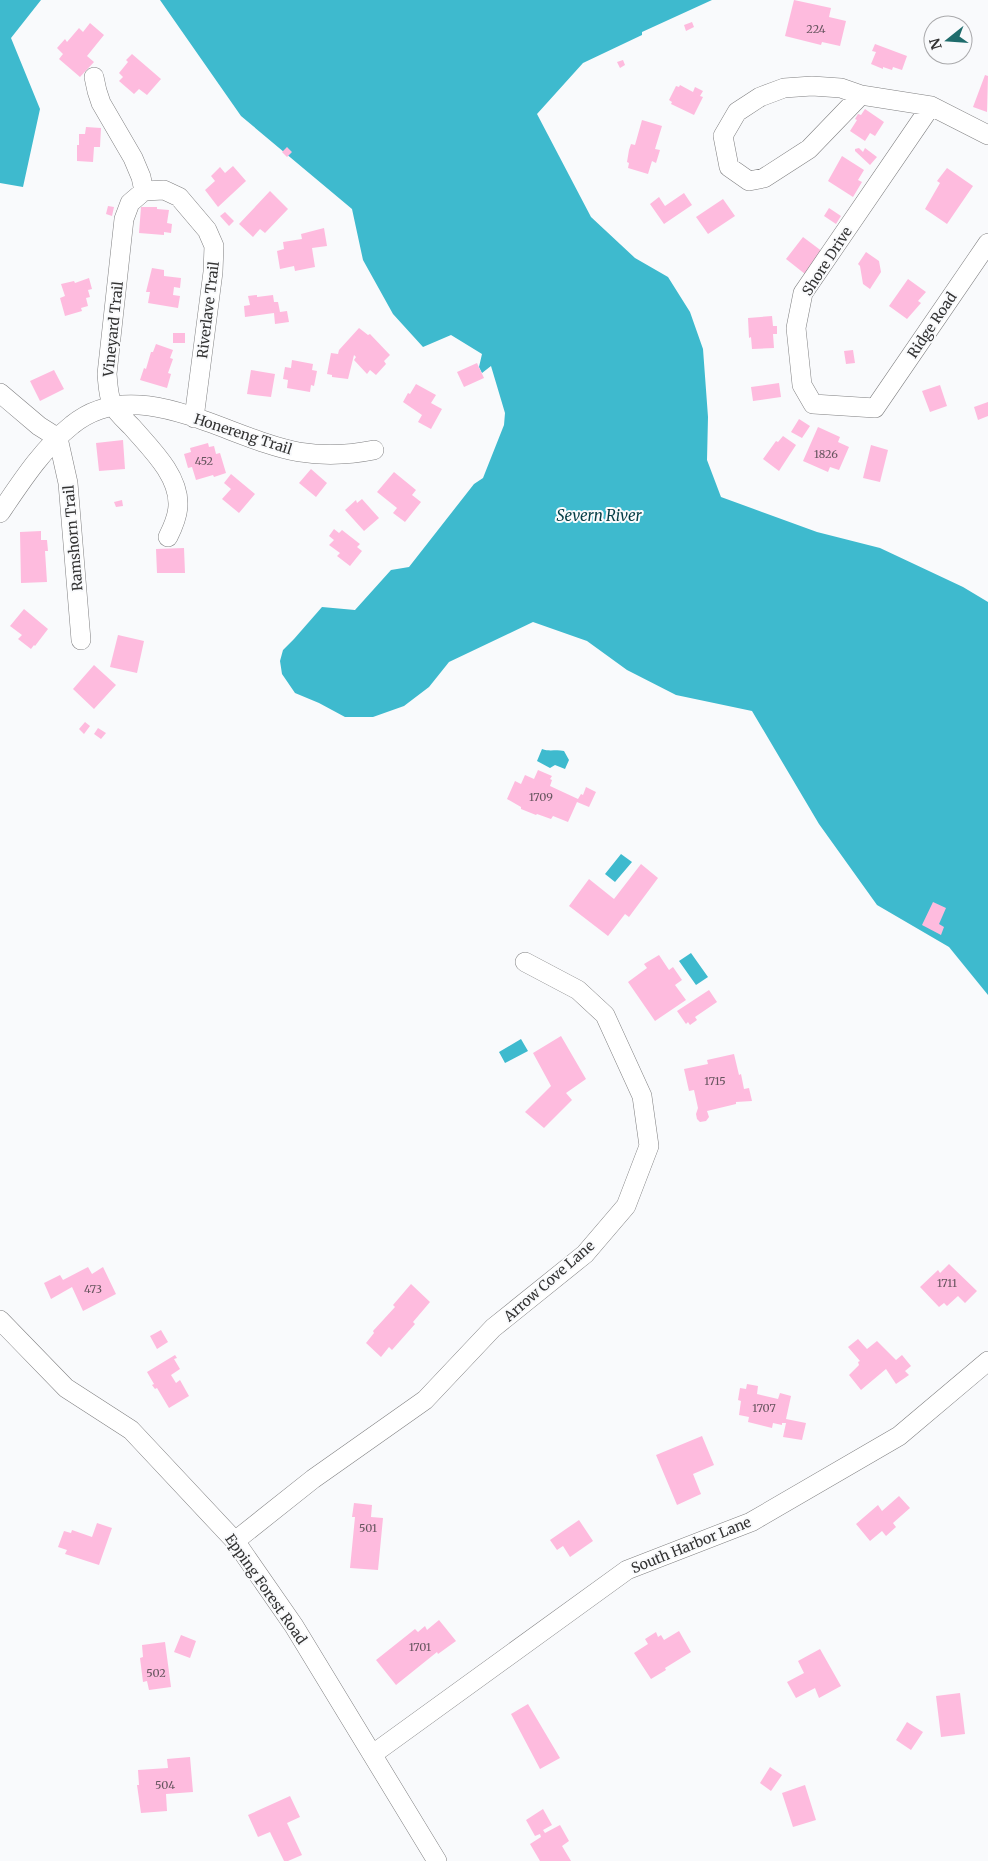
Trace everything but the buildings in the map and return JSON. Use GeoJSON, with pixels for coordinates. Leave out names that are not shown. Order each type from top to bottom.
{"type":"FeatureCollection","features":[{"type":"Feature","properties":{"kind":"street"},"geometry":{"type":"LineString","coordinates":[[94,77],[101,103],[138,167],[144,191]]}},
{"type":"Feature","properties":{"kind":"street"},"geometry":{"type":"LineString","coordinates":[[860,94],[808,149],[764,178],[749,181],[729,167],[723,136],[737,112],[760,98],[784,88],[812,86],[841,88],[860,94],[931,106],[988,134]]}},
{"type":"Feature","properties":{"kind":"street","name":"Shore Drive"},"geometry":{"type":"LineString","coordinates":[[875,408],[813,404],[802,385],[796,328],[803,293],[931,106]]}},
{"type":"Feature","properties":{"kind":"street","name":"Riverlave Trail"},"geometry":{"type":"LineString","coordinates":[[144,191],[164,190],[179,197],[207,230],[214,246],[215,256],[210,303],[194,418]]}},
{"type":"Feature","properties":{"kind":"street","name":"Vineyard Trail"},"geometry":{"type":"LineString","coordinates":[[112,405],[108,390],[107,374],[124,219],[130,203],[144,191]]}},
{"type":"Feature","properties":{"kind":"street","name":"Ridge Road"},"geometry":{"type":"LineString","coordinates":[[875,408],[988,243]]}},
{"type":"Feature","properties":{"kind":"street"},"geometry":{"type":"LineString","coordinates":[[0,393],[39,426],[58,438]]}},
{"type":"Feature","properties":{"kind":"street"},"geometry":{"type":"LineString","coordinates":[[0,513],[44,453],[58,438],[73,424],[89,414],[112,405],[163,465],[174,484],[178,510],[168,537]]}},
{"type":"Feature","properties":{"kind":"street","name":"Honereng Trail"},"geometry":{"type":"LineString","coordinates":[[112,405],[151,406],[174,411],[298,451],[338,455],[374,450]]}},
{"type":"Feature","properties":{"kind":"street","name":"Ramshorn Trail"},"geometry":{"type":"LineString","coordinates":[[58,438],[68,483],[81,640]]}},
{"type":"Feature","properties":{"kind":"street","name":"Arrow Cove Lane"},"geometry":{"type":"LineString","coordinates":[[235,1541],[313,1480],[425,1400],[493,1328],[585,1254],[626,1206],[649,1146],[642,1096],[605,1014],[578,990],[525,962]]}},
{"type":"Feature","properties":{"kind":"street","name":"Epping Forest Road"},"geometry":{"type":"LineString","coordinates":[[0,1320],[66,1388],[131,1430],[235,1541],[294,1626],[437,1861]]}},
{"type":"Feature","properties":{"kind":"street","name":"South Harbor Lane"},"geometry":{"type":"LineString","coordinates":[[373,1754],[627,1570],[749,1524],[899,1436],[988,1361]]}},
{"type":"Feature","properties":{"kind":"water"},"geometry":{"type":"Polygon","coordinates":[[[0,0],[41,0],[11,38],[40,109],[23,187],[0,183],[0,0]]]}},
{"type":"Feature","properties":{"kind":"water","name":"Severn River"},"geometry":{"type":"Polygon","coordinates":[[[160,0],[712,0],[642,32],[642,35],[583,63],[537,114],[591,217],[635,258],[668,277],[690,312],[703,349],[708,417],[707,460],[721,497],[817,532],[880,548],[963,587],[988,602],[988,995],[949,947],[877,905],[819,824],[752,711],[676,695],[627,670],[587,641],[533,622],[449,662],[429,687],[404,706],[373,717],[345,717],[295,693],[282,674],[280,661],[283,650],[322,607],[355,610],[391,570],[409,567],[474,484],[483,478],[504,425],[505,413],[491,366],[482,373],[479,367],[482,354],[451,335],[423,347],[393,314],[363,260],[352,209],[241,116],[160,0]]]}},
{"type":"Feature","properties":{"kind":"water"},"geometry":{"type":"Polygon","coordinates":[[[542,749],[564,751],[569,760],[565,769],[555,765],[550,768],[537,761],[542,749]]]}},
{"type":"Feature","properties":{"kind":"water"},"geometry":{"type":"Polygon","coordinates":[[[621,854],[632,862],[615,882],[605,874],[621,854]]]}},
{"type":"Feature","properties":{"kind":"water"},"geometry":{"type":"Polygon","coordinates":[[[691,953],[708,977],[696,985],[679,961],[691,953]]]}},
{"type":"Feature","properties":{"kind":"water"},"geometry":{"type":"Polygon","coordinates":[[[521,1039],[528,1051],[505,1063],[499,1052],[521,1039]]]}}]}
